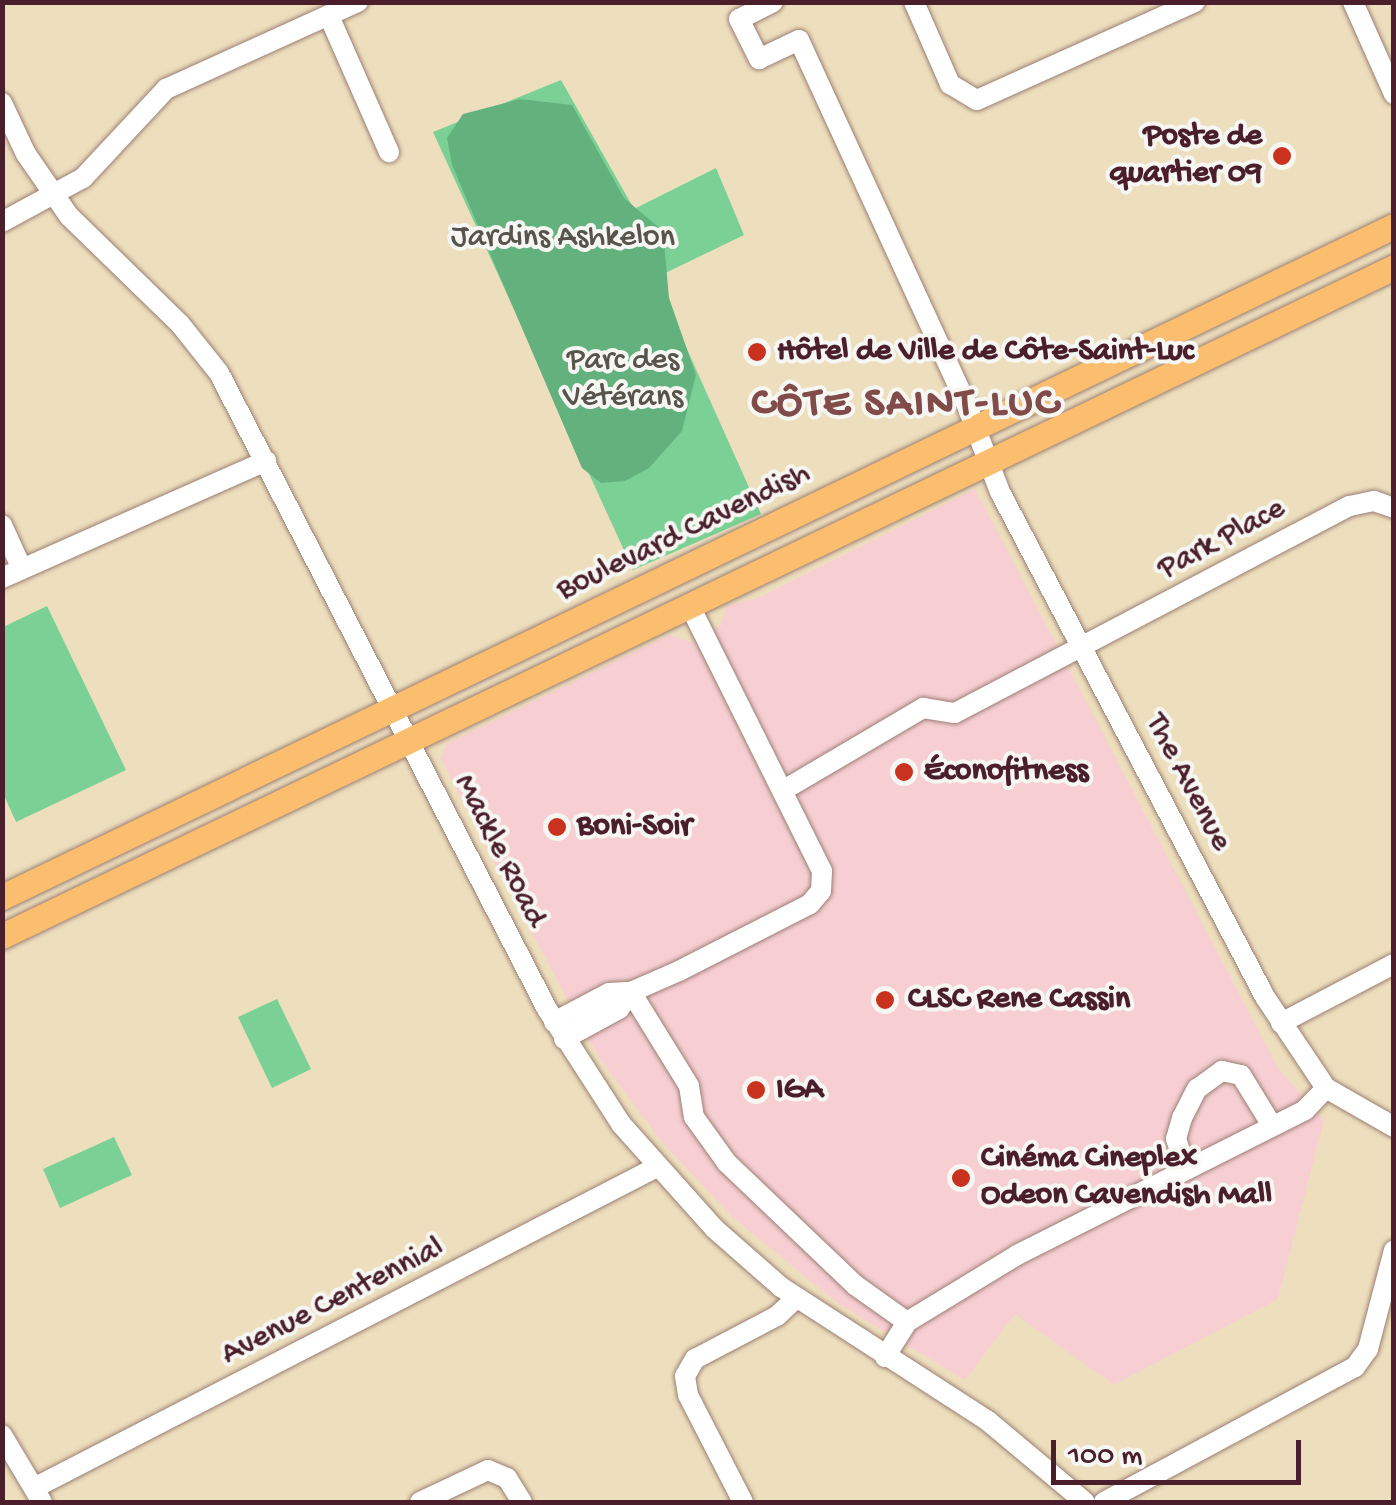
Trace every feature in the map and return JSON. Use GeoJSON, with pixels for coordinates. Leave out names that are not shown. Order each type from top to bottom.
{"type":"FeatureCollection","features":[{"type":"Feature","properties":{"kind":"main road","name":"Boulevard Cavendish"},"geometry":{"type":"LineString","coordinates":[[2,897],[1394,226]]}},
{"type":"Feature","properties":{"kind":"main road","name":"Boulevard Cavendish"},"geometry":{"type":"LineString","coordinates":[[2,936],[1394,267]]}},
{"type":"Feature","properties":{"kind":"street"},"geometry":{"type":"LineString","coordinates":[[2,222],[83,178],[166,89],[358,2]]}},
{"type":"Feature","properties":{"kind":"street","name":"The Avenue"},"geometry":{"type":"LineString","coordinates":[[773,2],[739,18],[758,59],[799,40],[988,462],[1081,647],[1281,1023],[1326,1088],[1394,1127]]}},
{"type":"Feature","properties":{"kind":"street"},"geometry":{"type":"LineString","coordinates":[[914,2],[950,84],[977,100],[1196,2]]}},
{"type":"Feature","properties":{"kind":"street"},"geometry":{"type":"LineString","coordinates":[[1353,2],[1394,94]]}},
{"type":"Feature","properties":{"kind":"street"},"geometry":{"type":"LineString","coordinates":[[329,16],[389,152]]}},
{"type":"Feature","properties":{"kind":"street","name":"Mackle Road"},"geometry":{"type":"LineString","coordinates":[[2,103],[55,196],[197,343],[266,461],[559,1030],[657,1167],[737,1250],[796,1298],[988,1420],[1085,1502]]}},
{"type":"Feature","properties":{"kind":"street"},"geometry":{"type":"LineString","coordinates":[[2,525],[12,574],[266,461]]}},
{"type":"Feature","properties":{"kind":"street","name":"Park Place"},"geometry":{"type":"LineString","coordinates":[[782,791],[923,708],[955,713],[1350,506],[1374,500],[1394,508]]}},
{"type":"Feature","properties":{"kind":"street"},"geometry":{"type":"LineString","coordinates":[[559,1030],[609,993],[631,992],[810,904],[821,891],[822,870],[690,606]]}},
{"type":"Feature","properties":{"kind":"street"},"geometry":{"type":"LineString","coordinates":[[1281,1023],[1394,964]]}},
{"type":"Feature","properties":{"kind":"street"},"geometry":{"type":"LineString","coordinates":[[631,992],[689,1086],[694,1117],[727,1162],[855,1286],[907,1322]]}},
{"type":"Feature","properties":{"kind":"street"},"geometry":{"type":"LineString","coordinates":[[1186,1168],[1176,1138],[1182,1118],[1198,1089],[1222,1071],[1241,1074],[1271,1124]]}},
{"type":"Feature","properties":{"kind":"street"},"geometry":{"type":"LineString","coordinates":[[885,1356],[907,1322],[1017,1255],[1305,1110],[1326,1088]]}},
{"type":"Feature","properties":{"kind":"street","name":"Avenue Centennial"},"geometry":{"type":"LineString","coordinates":[[38,1495],[657,1167]]}},
{"type":"Feature","properties":{"kind":"street"},"geometry":{"type":"LineString","coordinates":[[1104,1502],[1355,1368],[1368,1349],[1394,1250]]}},
{"type":"Feature","properties":{"kind":"street"},"geometry":{"type":"LineString","coordinates":[[743,1502],[688,1396],[685,1376],[695,1359],[777,1316],[796,1298]]}},
{"type":"Feature","properties":{"kind":"street"},"geometry":{"type":"LineString","coordinates":[[2,1435],[38,1495]]}},
{"type":"Feature","properties":{"kind":"street"},"geometry":{"type":"LineString","coordinates":[[420,1502],[488,1470],[507,1478],[522,1502]]}},
{"type":"Feature","properties":{"kind":"shaded area"},"geometry":{"type":"Polygon","coordinates":[[[975,489],[1278,1068],[1324,1120],[1278,1299],[1114,1385],[1015,1314],[965,1380],[840,1305],[731,1216],[661,1141],[598,1056],[490,855],[483,827],[477,829],[441,759],[446,744],[669,635],[691,642],[721,625],[727,606],[760,597],[975,489]]]}},
{"type":"Feature","properties":{"kind":"green space"},"geometry":{"type":"Polygon","coordinates":[[[561,80],[634,209],[716,168],[744,235],[655,278],[761,514],[633,570],[433,132],[561,80]]]}},
{"type":"Feature","properties":{"kind":"green space"},"geometry":{"type":"Polygon","coordinates":[[[520,99],[572,105],[624,198],[663,231],[669,298],[696,375],[682,431],[649,468],[625,481],[601,483],[582,468],[452,165],[447,138],[463,114],[520,99]]]}},
{"type":"Feature","properties":{"kind":"green space"},"geometry":{"type":"Polygon","coordinates":[[[47,606],[126,770],[16,822],[3,793],[3,627],[47,606]]]}},
{"type":"Feature","properties":{"kind":"green space"},"geometry":{"type":"Polygon","coordinates":[[[277,999],[311,1069],[272,1088],[238,1017],[277,999]]]}},
{"type":"Feature","properties":{"kind":"green space"},"geometry":{"type":"Polygon","coordinates":[[[114,1137],[132,1175],[60,1208],[43,1169],[114,1137]]]}},
{"type":"Feature","properties":{"kind":"place","name":"Poste de quartier 09"},"geometry":{"type":"Point","coordinates":[1282,156]}},
{"type":"Feature","properties":{"kind":"place","name":"Hôtel de Ville de Côte-Saint-Luc"},"geometry":{"type":"Point","coordinates":[757,352]}},
{"type":"Feature","properties":{"kind":"place","name":"Éconofitness"},"geometry":{"type":"Point","coordinates":[904,772]}},
{"type":"Feature","properties":{"kind":"place","name":"Boni-Soir"},"geometry":{"type":"Point","coordinates":[557,827]}},
{"type":"Feature","properties":{"kind":"place","name":"CLSC Rene Cassin"},"geometry":{"type":"Point","coordinates":[885,1000]}},
{"type":"Feature","properties":{"kind":"place","name":"IGA"},"geometry":{"type":"Point","coordinates":[756,1090]}},
{"type":"Feature","properties":{"kind":"place","name":"Cinéma Cineplex Odeon Cavendish Mall"},"geometry":{"type":"Point","coordinates":[961,1178]}},
{"type":"Feature","properties":{"kind":"district","name":"CÔTE SAINT-LUC"},"geometry":{"type":"Point","coordinates":[906,406]}},
{"type":"Feature","properties":{"kind":"park label","name":"Jardins Ashkelon"},"geometry":{"type":"Point","coordinates":[563,238]}},
{"type":"Feature","properties":{"kind":"park label","name":"Parc des Vétérans"},"geometry":{"type":"Point","coordinates":[623,380]}}]}
